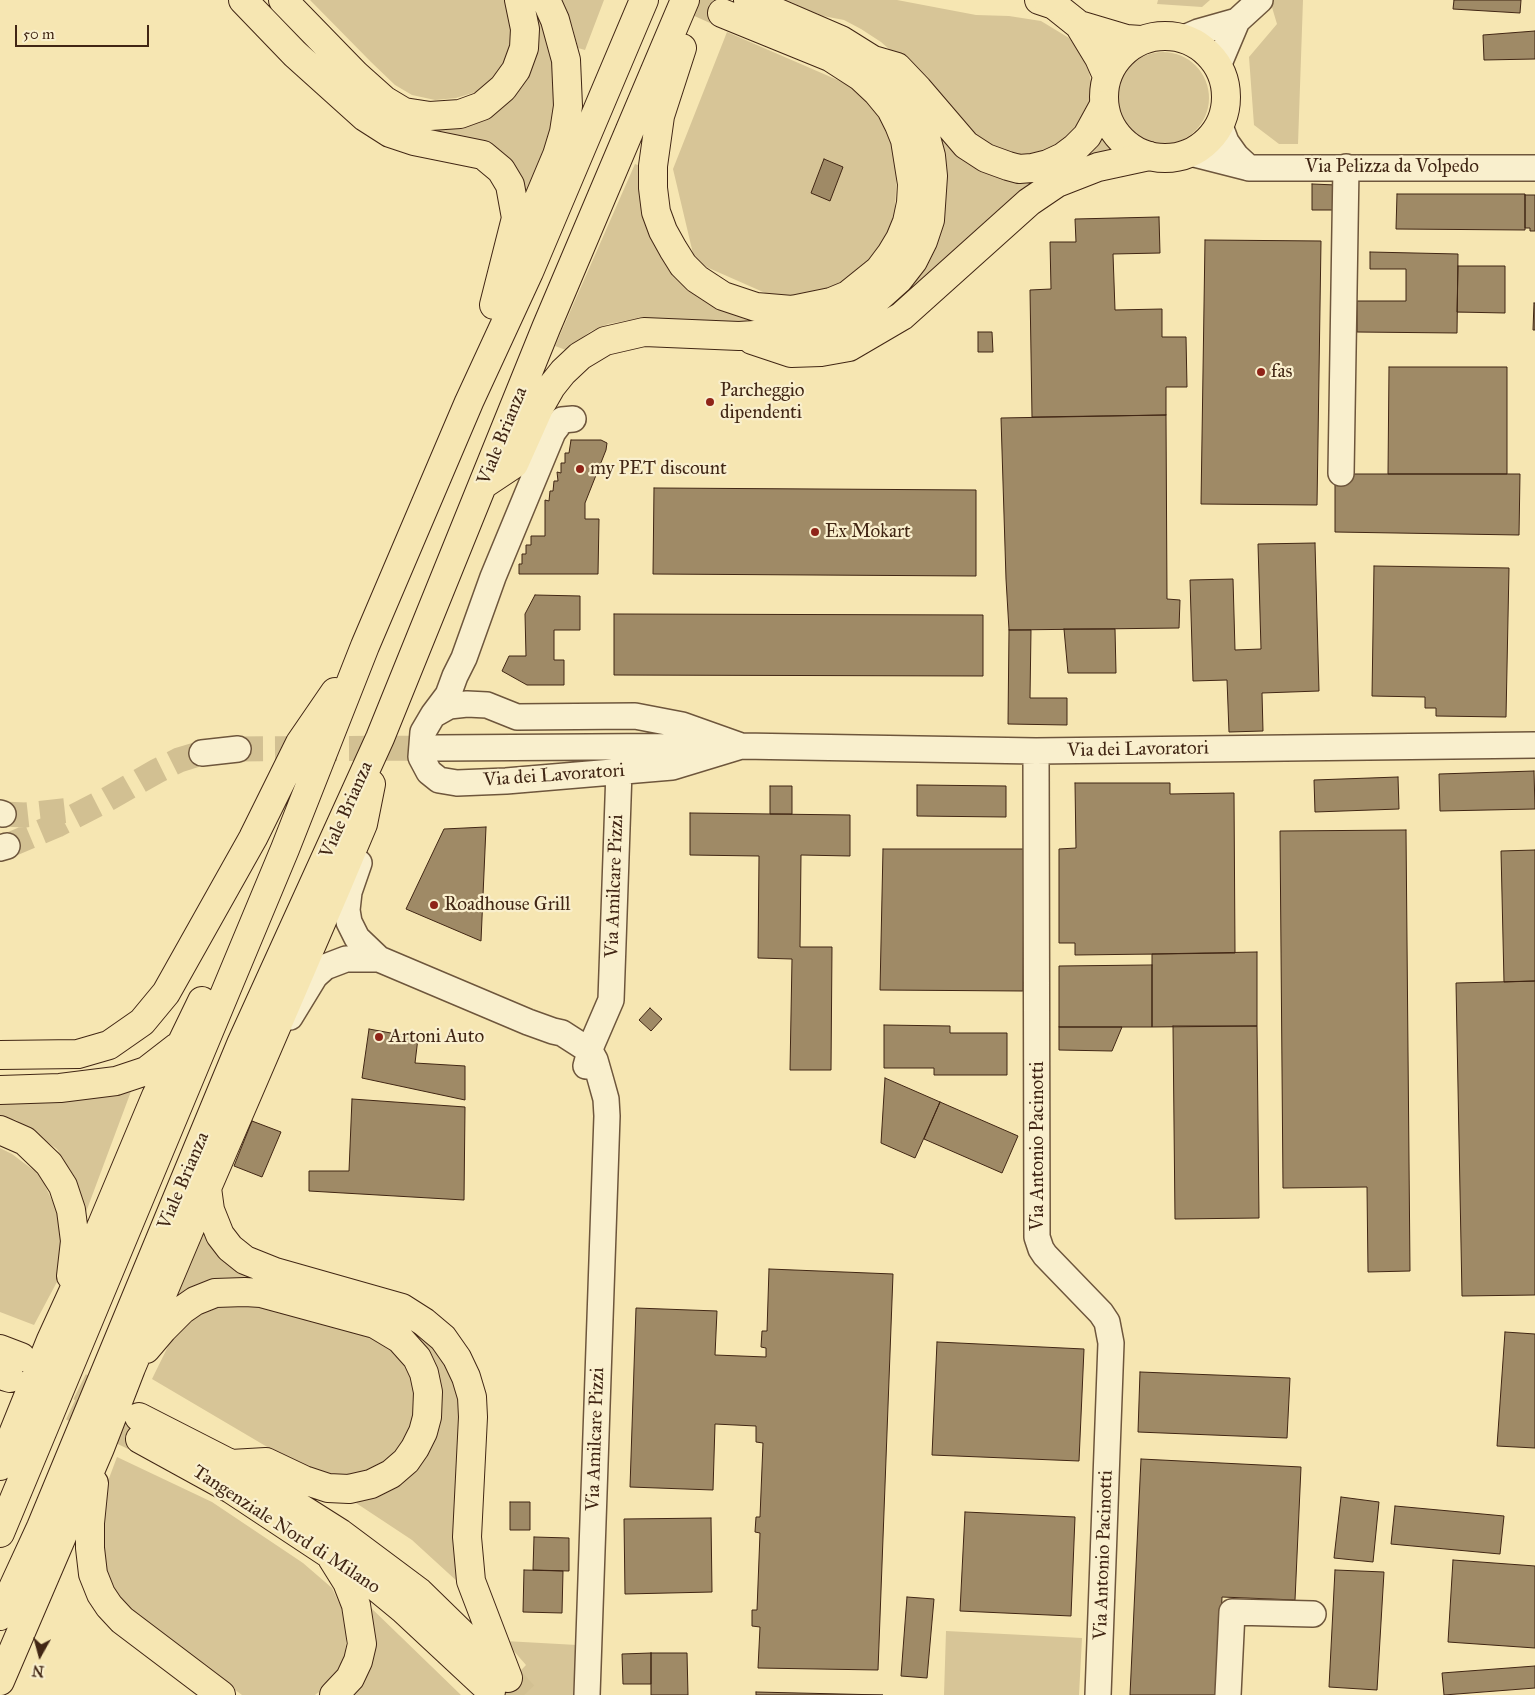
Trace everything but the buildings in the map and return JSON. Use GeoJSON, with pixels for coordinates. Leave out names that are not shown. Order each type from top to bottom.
{"type":"FeatureCollection","features":[{"type":"Feature","properties":{"kind":"main road"},"geometry":{"type":"LineString","coordinates":[[243,0],[295,54],[365,116],[390,133],[414,141],[483,155],[501,170],[510,185],[516,218],[494,305]]}},
{"type":"Feature","properties":{"kind":"main road"},"geometry":{"type":"LineString","coordinates":[[282,0],[356,75],[384,100],[404,112],[430,116],[460,114],[482,106],[504,88],[516,70],[524,48],[525,29],[519,0]]}},
{"type":"Feature","properties":{"kind":"main road"},"geometry":{"type":"LineString","coordinates":[[469,402],[480,338],[557,155],[564,132],[568,106],[566,60],[558,29],[546,0]]}},
{"type":"Feature","properties":{"kind":"main road","name":"Viale Brianza"},"geometry":{"type":"LineString","coordinates":[[0,1533],[284,849],[365,646],[469,402],[529,272],[644,0]]}},
{"type":"Feature","properties":{"kind":"main road","name":"Viale Brianza"},"geometry":{"type":"LineString","coordinates":[[0,1616],[41,1527],[241,1044],[380,738],[546,328],[685,0]]}},
{"type":"Feature","properties":{"kind":"main road"},"geometry":{"type":"LineString","coordinates":[[748,0],[841,40],[873,60],[897,68],[918,89],[966,145],[991,160],[1008,166],[1020,169],[1032,168],[1048,164],[1063,157],[1088,136],[1104,105]]}},
{"type":"Feature","properties":{"kind":"main road"},"geometry":{"type":"LineString","coordinates":[[1047,2],[1079,25],[1126,39],[1141,40],[1162,36],[1184,38],[1204,49],[1218,66],[1226,86],[1226,108],[1220,126],[1208,141],[1190,153],[1178,157],[1158,158],[1149,156],[1132,149],[1119,138],[1111,127],[1104,105],[1107,76],[1112,65],[1120,55],[1130,46],[1141,40]]}},
{"type":"Feature","properties":{"kind":"main road"},"geometry":{"type":"LineString","coordinates":[[712,6],[830,57],[861,77],[877,92],[890,109],[905,140],[912,184],[907,222],[900,239],[879,270],[848,295],[831,302],[792,310],[756,307],[722,296],[697,279],[683,264],[662,231],[656,212],[653,188],[655,142],[660,116],[686,36],[712,6]]}},
{"type":"Feature","properties":{"kind":"main road"},"geometry":{"type":"LineString","coordinates":[[1079,25],[1099,58],[1107,76]]}},
{"type":"Feature","properties":{"kind":"main road"},"geometry":{"type":"LineString","coordinates":[[484,484],[514,464],[539,408],[551,387],[580,356],[605,341],[644,332],[739,336],[786,333],[832,324],[852,316],[870,305],[899,279],[913,261],[930,220],[933,197],[931,156],[924,130],[913,106],[873,60]]}},
{"type":"Feature","properties":{"kind":"main road"},"geometry":{"type":"LineString","coordinates":[[739,336],[791,353],[821,352],[849,348],[902,316],[1029,202],[1057,183],[1098,167],[1149,156]]}},
{"type":"Feature","properties":{"kind":"main road"},"geometry":{"type":"LineString","coordinates":[[0,1055],[78,1054],[110,1045],[142,1022],[166,993],[273,801],[300,743],[365,646]]}},
{"type":"Feature","properties":{"kind":"main road"},"geometry":{"type":"LineString","coordinates":[[0,1681],[100,1448],[131,1368],[207,1188],[363,824],[380,738]]}},
{"type":"Feature","properties":{"kind":"main road"},"geometry":{"type":"LineString","coordinates":[[3,1455],[156,1096],[194,1019],[233,926],[284,849]]}},
{"type":"Feature","properties":{"kind":"main road"},"geometry":{"type":"LineString","coordinates":[[0,1090],[60,1088],[116,1081],[146,1071],[182,1044]]}},
{"type":"Feature","properties":{"kind":"main road"},"geometry":{"type":"LineString","coordinates":[[0,1130],[25,1141],[49,1164],[63,1186],[71,1210],[75,1241],[72,1276],[51,1340]]}},
{"type":"Feature","properties":{"kind":"main road"},"geometry":{"type":"LineString","coordinates":[[207,1188],[210,1210],[220,1235],[230,1248],[245,1260],[275,1272],[402,1308],[424,1322],[443,1338],[457,1358],[466,1377],[472,1397],[473,1417],[467,1537],[471,1581],[500,1685]]}},
{"type":"Feature","properties":{"kind":"main road"},"geometry":{"type":"LineString","coordinates":[[131,1368],[163,1329],[182,1310],[205,1296],[227,1292],[261,1293],[375,1324],[400,1339],[417,1358],[424,1373],[428,1392],[427,1417],[423,1432],[415,1448],[406,1461],[391,1474],[371,1484],[349,1489],[328,1488],[304,1480],[266,1462],[230,1464]]}},
{"type":"Feature","properties":{"kind":"main road","name":"Tangenziale Nord di Milano"},"geometry":{"type":"LineString","coordinates":[[140,1428],[230,1464],[340,1533],[419,1592],[500,1685],[364,1577],[140,1428]]}},
{"type":"Feature","properties":{"kind":"main road"},"geometry":{"type":"LineString","coordinates":[[100,1448],[92,1493],[90,1548],[93,1574],[101,1594],[122,1620],[221,1695]]}},
{"type":"Feature","properties":{"kind":"main road"},"geometry":{"type":"LineString","coordinates":[[328,1552],[347,1582],[356,1604],[362,1644],[358,1661],[350,1678],[334,1695]]}},
{"type":"Feature","properties":{"kind":"street"},"geometry":{"type":"LineString","coordinates":[[1218,66],[1237,21],[1259,0]]}},
{"type":"Feature","properties":{"kind":"street"},"geometry":{"type":"LineString","coordinates":[[1184,38],[1237,21]]}},
{"type":"Feature","properties":{"kind":"street"},"geometry":{"type":"LineString","coordinates":[[1220,126],[1226,142],[1236,156],[1249,168]]}},
{"type":"Feature","properties":{"kind":"street","name":"Via Pelizza da Volpedo"},"geometry":{"type":"LineString","coordinates":[[1190,153],[1249,168],[1535,168]]}},
{"type":"Feature","properties":{"kind":"street"},"geometry":{"type":"LineString","coordinates":[[1341,473],[1346,167]]}},
{"type":"Feature","properties":{"kind":"street","name":"Via dei Lavoratori"},"geometry":{"type":"LineString","coordinates":[[573,419],[562,420],[553,432],[493,577],[464,658],[448,695],[422,732],[421,757],[429,772],[439,780],[457,783],[672,767],[742,746]]}},
{"type":"Feature","properties":{"kind":"street","name":"Via dei Lavoratori"},"geometry":{"type":"LineString","coordinates":[[464,658],[462,686],[476,693],[487,705]]}},
{"type":"Feature","properties":{"kind":"street","name":"Via dei Lavoratori"},"geometry":{"type":"LineString","coordinates":[[433,715],[449,706],[467,704],[487,705],[517,717],[635,716],[682,725],[742,746]]}},
{"type":"Feature","properties":{"kind":"street","name":"Via dei Lavoratori"},"geometry":{"type":"LineString","coordinates":[[437,748],[742,746],[1036,751],[1535,745]]}},
{"type":"Feature","properties":{"kind":"street"},"geometry":{"type":"LineString","coordinates":[[202,753],[238,750]]}},
{"type":"Feature","properties":{"kind":"street","name":"Via Antonio Pacinotti"},"geometry":{"type":"LineString","coordinates":[[1036,751],[1038,1237],[1041,1249],[1045,1255],[1101,1313],[1107,1322],[1112,1343],[1098,1695]]}},
{"type":"Feature","properties":{"kind":"street","name":"Via Amilcare Pizzi"},"geometry":{"type":"LineString","coordinates":[[587,1695],[607,1123],[606,1098],[599,1071],[588,1058],[611,1000],[619,772]]}},
{"type":"Feature","properties":{"kind":"street"},"geometry":{"type":"LineString","coordinates":[[363,824],[366,846],[349,892],[347,910],[349,922],[357,938],[379,959],[553,1032],[562,1033],[579,1043],[588,1058]]}},
{"type":"Feature","properties":{"kind":"street"},"geometry":{"type":"LineString","coordinates":[[266,1049],[282,1031],[315,976],[325,967],[346,959],[379,959]]}},
{"type":"Feature","properties":{"kind":"street"},"geometry":{"type":"LineString","coordinates":[[553,1032],[580,1024],[592,1017],[611,1000]]}},
{"type":"Feature","properties":{"kind":"street"},"geometry":{"type":"LineString","coordinates":[[1228,1695],[1232,1612],[1313,1614]]}},
{"type":"Feature","properties":{"kind":"shaded area"},"geometry":{"type":"Polygon","coordinates":[[[310,0],[506,0],[510,13],[510,47],[503,64],[494,77],[476,92],[456,98],[435,100],[412,95],[395,85],[310,0]]]}},
{"type":"Feature","properties":{"kind":"shaded area"},"geometry":{"type":"Polygon","coordinates":[[[561,0],[604,0],[585,50],[578,48],[572,25],[561,0]]]}},
{"type":"Feature","properties":{"kind":"shaded area"},"geometry":{"type":"Polygon","coordinates":[[[773,0],[897,0],[976,15],[1009,16],[1041,21],[1069,38],[1080,52],[1089,72],[1093,92],[1084,124],[1055,150],[1024,158],[980,146],[906,64],[881,42],[844,20],[797,11],[773,0]]]}},
{"type":"Feature","properties":{"kind":"shaded area"},"geometry":{"type":"Polygon","coordinates":[[[1158,0],[1210,0],[1202,7],[1157,4],[1158,0]]]}},
{"type":"Feature","properties":{"kind":"shaded area"},"geometry":{"type":"Polygon","coordinates":[[[1267,0],[1303,0],[1298,144],[1279,144],[1254,125],[1249,57],[1277,24],[1271,4],[1267,0]]]}},
{"type":"Feature","properties":{"kind":"shaded area"},"geometry":{"type":"Polygon","coordinates":[[[538,5],[559,86],[547,148],[527,195],[367,100],[490,108],[534,8],[538,5]]]}},
{"type":"Feature","properties":{"kind":"shaded area"},"geometry":{"type":"Polygon","coordinates":[[[727,32],[863,91],[898,149],[894,228],[850,284],[779,299],[695,262],[673,169],[727,32]]]}},
{"type":"Feature","properties":{"kind":"shaded area"},"geometry":{"type":"Polygon","coordinates":[[[1163,52],[1181,56],[1195,66],[1205,80],[1209,98],[1205,116],[1195,130],[1181,140],[1163,144],[1145,140],[1131,130],[1121,116],[1117,98],[1121,80],[1131,66],[1145,56],[1163,52]]]}},
{"type":"Feature","properties":{"kind":"shaded area"},"geometry":{"type":"Polygon","coordinates":[[[1097,136],[1103,138],[1114,152],[904,300],[878,316],[899,298],[914,278],[938,141],[944,137],[981,170],[1097,136]]]}},
{"type":"Feature","properties":{"kind":"shaded area"},"geometry":{"type":"Polygon","coordinates":[[[635,164],[643,167],[661,250],[788,327],[635,319],[608,324],[591,331],[566,350],[555,346],[635,164]]]}},
{"type":"Feature","properties":{"kind":"shaded area"},"geometry":{"type":"Polygon","coordinates":[[[133,1086],[86,1212],[76,1179],[57,1149],[16,1120],[0,1116],[0,1103],[133,1086]]]}},
{"type":"Feature","properties":{"kind":"shaded area"},"geometry":{"type":"Polygon","coordinates":[[[0,1148],[12,1154],[40,1175],[57,1211],[67,1244],[58,1280],[34,1325],[0,1312],[0,1148]]]}},
{"type":"Feature","properties":{"kind":"shaded area"},"geometry":{"type":"Polygon","coordinates":[[[202,1217],[275,1281],[230,1279],[207,1281],[191,1289],[165,1307],[202,1217]]]}},
{"type":"Feature","properties":{"kind":"shaded area"},"geometry":{"type":"Polygon","coordinates":[[[245,1300],[379,1336],[407,1363],[417,1397],[413,1431],[381,1469],[340,1479],[308,1471],[152,1379],[179,1324],[198,1310],[245,1300]]]}},
{"type":"Feature","properties":{"kind":"shaded area"},"geometry":{"type":"Polygon","coordinates":[[[378,1312],[419,1329],[451,1367],[464,1409],[459,1583],[412,1540],[353,1501],[438,1407],[378,1312]]]}},
{"type":"Feature","properties":{"kind":"shaded area"},"geometry":{"type":"Polygon","coordinates":[[[117,1457],[212,1502],[303,1563],[332,1588],[343,1612],[347,1628],[345,1657],[340,1670],[331,1683],[315,1695],[242,1695],[147,1626],[118,1599],[104,1566],[101,1542],[105,1489],[117,1457]]]}},
{"type":"Feature","properties":{"kind":"shaded area"},"geometry":{"type":"Polygon","coordinates":[[[368,1605],[461,1695],[351,1695],[375,1647],[368,1605]]]}},
{"type":"Feature","properties":{"kind":"shaded area"},"geometry":{"type":"Polygon","coordinates":[[[946,1631],[1082,1638],[1079,1695],[944,1695],[946,1631]]]}},
{"type":"Feature","properties":{"kind":"shaded area"},"geometry":{"type":"Polygon","coordinates":[[[505,1641],[577,1645],[575,1695],[497,1695],[526,1665],[505,1641]]]}},
{"type":"Feature","properties":{"kind":"tunnel"},"geometry":{"type":"LineString","coordinates":[[693,0],[722,13]]}},
{"type":"Feature","properties":{"kind":"tunnel"},"geometry":{"type":"LineString","coordinates":[[238,749],[437,748]]}},
{"type":"Feature","properties":{"kind":"tunnel"},"geometry":{"type":"LineString","coordinates":[[7,846],[57,825],[179,760],[202,753]]}},
{"type":"Feature","properties":{"kind":"tunnel"},"geometry":{"type":"LineString","coordinates":[[3,814],[25,815],[70,810]]}},
{"type":"Feature","properties":{"kind":"tunnel"},"geometry":{"type":"LineString","coordinates":[[42,1368],[118,1406]]}},
{"type":"Feature","properties":{"kind":"tunnel"},"geometry":{"type":"LineString","coordinates":[[34,1389],[140,1439]]}},
{"type":"Feature","properties":{"kind":"tunnel"},"geometry":{"type":"LineString","coordinates":[[508,1678],[524,1695]]}},
{"type":"Feature","properties":{"kind":"place","name":"fas"},"geometry":{"type":"Point","coordinates":[1261,372]}},
{"type":"Feature","properties":{"kind":"place","name":"Parcheggio dipendenti"},"geometry":{"type":"Point","coordinates":[710,402]}},
{"type":"Feature","properties":{"kind":"place","name":"my PET discount"},"geometry":{"type":"Point","coordinates":[580,469]}},
{"type":"Feature","properties":{"kind":"place","name":"Ex Mokart"},"geometry":{"type":"Point","coordinates":[815,532]}},
{"type":"Feature","properties":{"kind":"place","name":"Roadhouse Grill"},"geometry":{"type":"Point","coordinates":[434,905]}},
{"type":"Feature","properties":{"kind":"place","name":"Artoni Auto"},"geometry":{"type":"Point","coordinates":[379,1037]}}]}
